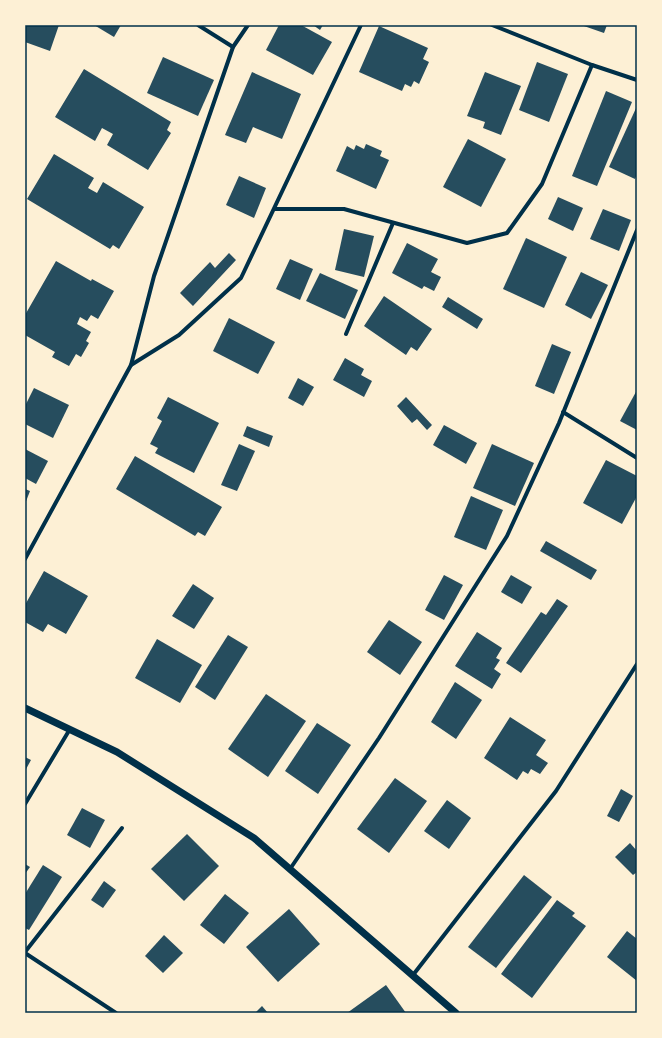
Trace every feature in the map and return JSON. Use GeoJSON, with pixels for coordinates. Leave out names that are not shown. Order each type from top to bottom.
{"type":"FeatureCollection","features":[{"type":"Feature","properties":{"kind":"street"},"geometry":{"type":"LineString","coordinates":[[198,25],[233,47]]}},
{"type":"Feature","properties":{"kind":"street"},"geometry":{"type":"LineString","coordinates":[[25,559],[130,365],[154,276],[233,47],[248,25]]}},
{"type":"Feature","properties":{"kind":"street"},"geometry":{"type":"LineString","coordinates":[[130,365],[179,335],[241,278],[361,25]]}},
{"type":"Feature","properties":{"kind":"street"},"geometry":{"type":"LineString","coordinates":[[492,25],[592,65],[637,80]]}},
{"type":"Feature","properties":{"kind":"street"},"geometry":{"type":"LineString","coordinates":[[275,209],[344,209],[467,242],[507,233],[542,184],[592,65]]}},
{"type":"Feature","properties":{"kind":"street"},"geometry":{"type":"LineString","coordinates":[[346,334],[393,223]]}},
{"type":"Feature","properties":{"kind":"street"},"geometry":{"type":"LineString","coordinates":[[290,870],[380,738],[507,536],[563,412],[637,230]]}},
{"type":"Feature","properties":{"kind":"street"},"geometry":{"type":"LineString","coordinates":[[563,412],[637,458]]}},
{"type":"Feature","properties":{"kind":"street"},"geometry":{"type":"LineString","coordinates":[[413,975],[556,791],[637,664]]}},
{"type":"Feature","properties":{"kind":"street"},"geometry":{"type":"LineString","coordinates":[[25,708],[117,752],[254,838],[456,1013]]}},
{"type":"Feature","properties":{"kind":"street"},"geometry":{"type":"LineString","coordinates":[[25,804],[70,729]]}},
{"type":"Feature","properties":{"kind":"street"},"geometry":{"type":"LineString","coordinates":[[116,1013],[25,953],[122,828]]}},
{"type":"Feature","properties":{"kind":"building"},"geometry":{"type":"Polygon","coordinates":[[[25,25],[59,25],[50,51],[25,42],[25,25]]]}},
{"type":"Feature","properties":{"kind":"building"},"geometry":{"type":"Polygon","coordinates":[[[94,25],[121,25],[114,37],[94,25]]]}},
{"type":"Feature","properties":{"kind":"building"},"geometry":{"type":"Polygon","coordinates":[[[279,25],[301,25],[332,42],[313,75],[266,50],[279,25]]]}},
{"type":"Feature","properties":{"kind":"building"},"geometry":{"type":"Polygon","coordinates":[[[313,25],[323,25],[320,30],[313,25]]]}},
{"type":"Feature","properties":{"kind":"building"},"geometry":{"type":"Polygon","coordinates":[[[581,25],[607,25],[604,33],[581,25]]]}},
{"type":"Feature","properties":{"kind":"building"},"geometry":{"type":"Polygon","coordinates":[[[379,26],[428,48],[423,59],[429,62],[419,84],[414,81],[411,87],[405,84],[402,91],[359,72],[379,26]]]}},
{"type":"Feature","properties":{"kind":"building"},"geometry":{"type":"Polygon","coordinates":[[[163,57],[214,80],[198,116],[147,93],[163,57]]]}},
{"type":"Feature","properties":{"kind":"building"},"geometry":{"type":"Polygon","coordinates":[[[537,62],[568,74],[549,122],[519,110],[537,62]]]}},
{"type":"Feature","properties":{"kind":"building"},"geometry":{"type":"Polygon","coordinates":[[[84,69],[171,122],[167,130],[171,133],[148,170],[107,145],[113,134],[102,128],[95,141],[55,117],[84,69]]]}},
{"type":"Feature","properties":{"kind":"building"},"geometry":{"type":"Polygon","coordinates":[[[252,72],[301,94],[282,139],[253,127],[246,143],[225,135],[252,72]]]}},
{"type":"Feature","properties":{"kind":"building"},"geometry":{"type":"Polygon","coordinates":[[[485,72],[521,86],[501,135],[483,128],[485,122],[467,116],[485,72]]]}},
{"type":"Feature","properties":{"kind":"building"},"geometry":{"type":"Polygon","coordinates":[[[606,91],[632,102],[597,186],[572,176],[606,91]]]}},
{"type":"Feature","properties":{"kind":"building"},"geometry":{"type":"Polygon","coordinates":[[[637,106],[637,174],[635,179],[609,167],[637,106]]]}},
{"type":"Feature","properties":{"kind":"building"},"geometry":{"type":"Polygon","coordinates":[[[468,139],[506,159],[481,207],[443,187],[468,139]]]}},
{"type":"Feature","properties":{"kind":"building"},"geometry":{"type":"Polygon","coordinates":[[[366,144],[382,151],[380,156],[389,160],[376,189],[336,171],[347,146],[354,150],[356,145],[364,149],[366,144]]]}},
{"type":"Feature","properties":{"kind":"building"},"geometry":{"type":"Polygon","coordinates":[[[54,154],[94,178],[88,188],[97,193],[103,182],[144,207],[119,249],[113,245],[110,249],[27,199],[54,154]]]}},
{"type":"Feature","properties":{"kind":"building"},"geometry":{"type":"Polygon","coordinates":[[[239,176],[266,188],[254,218],[226,205],[239,176]]]}},
{"type":"Feature","properties":{"kind":"building"},"geometry":{"type":"Polygon","coordinates":[[[558,197],[583,208],[573,231],[548,219],[558,197]]]}},
{"type":"Feature","properties":{"kind":"building"},"geometry":{"type":"Polygon","coordinates":[[[603,209],[631,220],[619,251],[590,239],[603,209]]]}},
{"type":"Feature","properties":{"kind":"building"},"geometry":{"type":"Polygon","coordinates":[[[344,229],[374,236],[364,277],[335,270],[344,229]]]}},
{"type":"Feature","properties":{"kind":"building"},"geometry":{"type":"Polygon","coordinates":[[[526,238],[567,257],[544,308],[503,289],[526,238]]]}},
{"type":"Feature","properties":{"kind":"building"},"geometry":{"type":"Polygon","coordinates":[[[407,243],[438,259],[431,272],[441,277],[434,291],[424,286],[422,289],[392,273],[407,243]]]}},
{"type":"Feature","properties":{"kind":"building"},"geometry":{"type":"Polygon","coordinates":[[[229,253],[236,260],[193,306],[180,293],[210,262],[215,268],[229,253]]]}},
{"type":"Feature","properties":{"kind":"building"},"geometry":{"type":"Polygon","coordinates":[[[290,259],[313,269],[300,300],[276,289],[290,259]]]}},
{"type":"Feature","properties":{"kind":"building"},"geometry":{"type":"Polygon","coordinates":[[[56,261],[91,281],[92,279],[114,291],[98,319],[91,315],[87,321],[80,317],[77,324],[91,332],[86,341],[89,343],[81,357],[76,354],[69,366],[52,357],[55,352],[25,335],[25,315],[56,261]]]}},
{"type":"Feature","properties":{"kind":"building"},"geometry":{"type":"Polygon","coordinates":[[[581,272],[608,285],[591,319],[565,305],[581,272]]]}},
{"type":"Feature","properties":{"kind":"building"},"geometry":{"type":"Polygon","coordinates":[[[320,273],[358,290],[345,319],[306,301],[320,273]]]}},
{"type":"Feature","properties":{"kind":"building"},"geometry":{"type":"Polygon","coordinates":[[[384,296],[432,329],[417,351],[411,347],[406,355],[364,326],[384,296]]]}},
{"type":"Feature","properties":{"kind":"building"},"geometry":{"type":"Polygon","coordinates":[[[448,297],[483,319],[477,329],[442,307],[448,297]]]}},
{"type":"Feature","properties":{"kind":"building"},"geometry":{"type":"Polygon","coordinates":[[[229,318],[275,342],[258,374],[213,351],[229,318]]]}},
{"type":"Feature","properties":{"kind":"building"},"geometry":{"type":"Polygon","coordinates":[[[552,344],[571,352],[554,394],[535,386],[552,344]]]}},
{"type":"Feature","properties":{"kind":"building"},"geometry":{"type":"Polygon","coordinates":[[[345,358],[364,369],[361,375],[372,381],[364,397],[333,380],[345,358]]]}},
{"type":"Feature","properties":{"kind":"building"},"geometry":{"type":"Polygon","coordinates":[[[298,378],[314,387],[303,406],[288,398],[298,378]]]}},
{"type":"Feature","properties":{"kind":"building"},"geometry":{"type":"Polygon","coordinates":[[[34,388],[69,405],[53,438],[25,424],[25,406],[34,388]]]}},
{"type":"Feature","properties":{"kind":"building"},"geometry":{"type":"Polygon","coordinates":[[[637,390],[637,430],[620,421],[637,390]]]}},
{"type":"Feature","properties":{"kind":"building"},"geometry":{"type":"Polygon","coordinates":[[[168,397],[219,423],[194,473],[155,453],[158,448],[150,444],[162,421],[157,418],[168,397]]]}},
{"type":"Feature","properties":{"kind":"building"},"geometry":{"type":"Polygon","coordinates":[[[406,397],[432,425],[427,430],[417,419],[412,423],[397,406],[406,397]]]}},
{"type":"Feature","properties":{"kind":"building"},"geometry":{"type":"Polygon","coordinates":[[[444,425],[477,443],[466,464],[433,445],[444,425]]]}},
{"type":"Feature","properties":{"kind":"building"},"geometry":{"type":"Polygon","coordinates":[[[247,426],[273,436],[269,447],[243,436],[247,426]]]}},
{"type":"Feature","properties":{"kind":"building"},"geometry":{"type":"Polygon","coordinates":[[[239,444],[255,451],[237,491],[221,485],[239,444]]]}},
{"type":"Feature","properties":{"kind":"building"},"geometry":{"type":"Polygon","coordinates":[[[492,444],[534,463],[515,506],[473,488],[492,444]]]}},
{"type":"Feature","properties":{"kind":"building"},"geometry":{"type":"Polygon","coordinates":[[[25,449],[48,461],[36,484],[25,478],[25,449]]]}},
{"type":"Feature","properties":{"kind":"building"},"geometry":{"type":"Polygon","coordinates":[[[135,456],[222,507],[205,536],[198,532],[195,536],[116,489],[135,456]]]}},
{"type":"Feature","properties":{"kind":"building"},"geometry":{"type":"Polygon","coordinates":[[[606,460],[637,476],[637,496],[622,524],[583,503],[606,460]]]}},
{"type":"Feature","properties":{"kind":"building"},"geometry":{"type":"Polygon","coordinates":[[[25,489],[30,491],[25,504],[25,489]]]}},
{"type":"Feature","properties":{"kind":"building"},"geometry":{"type":"Polygon","coordinates":[[[471,496],[503,510],[486,550],[454,537],[471,496]]]}},
{"type":"Feature","properties":{"kind":"building"},"geometry":{"type":"Polygon","coordinates":[[[546,541],[597,570],[591,580],[540,551],[546,541]]]}},
{"type":"Feature","properties":{"kind":"building"},"geometry":{"type":"Polygon","coordinates":[[[44,571],[88,596],[66,634],[48,624],[43,632],[25,622],[25,605],[44,571]]]}},
{"type":"Feature","properties":{"kind":"building"},"geometry":{"type":"Polygon","coordinates":[[[444,575],[463,585],[444,620],[425,610],[444,575]]]}},
{"type":"Feature","properties":{"kind":"building"},"geometry":{"type":"Polygon","coordinates":[[[511,575],[532,587],[522,604],[501,592],[511,575]]]}},
{"type":"Feature","properties":{"kind":"building"},"geometry":{"type":"Polygon","coordinates":[[[193,584],[214,598],[194,629],[172,616],[193,584]]]}},
{"type":"Feature","properties":{"kind":"building"},"geometry":{"type":"Polygon","coordinates":[[[557,599],[568,606],[521,673],[506,663],[541,612],[546,615],[557,599]]]}},
{"type":"Feature","properties":{"kind":"building"},"geometry":{"type":"Polygon","coordinates":[[[389,620],[422,642],[400,675],[367,652],[389,620]]]}},
{"type":"Feature","properties":{"kind":"building"},"geometry":{"type":"Polygon","coordinates":[[[477,632],[502,648],[496,658],[500,660],[494,669],[501,674],[492,689],[455,666],[477,632]]]}},
{"type":"Feature","properties":{"kind":"building"},"geometry":{"type":"Polygon","coordinates":[[[228,635],[248,647],[215,700],[195,687],[228,635]]]}},
{"type":"Feature","properties":{"kind":"building"},"geometry":{"type":"Polygon","coordinates":[[[157,639],[202,665],[180,703],[135,678],[157,639]]]}},
{"type":"Feature","properties":{"kind":"building"},"geometry":{"type":"Polygon","coordinates":[[[455,682],[482,700],[456,739],[431,722],[455,682]]]}},
{"type":"Feature","properties":{"kind":"building"},"geometry":{"type":"Polygon","coordinates":[[[266,694],[306,721],[268,777],[228,749],[266,694]]]}},
{"type":"Feature","properties":{"kind":"building"},"geometry":{"type":"Polygon","coordinates":[[[510,717],[546,740],[536,755],[548,763],[540,774],[531,769],[528,774],[523,771],[517,780],[484,758],[510,717]]]}},
{"type":"Feature","properties":{"kind":"building"},"geometry":{"type":"Polygon","coordinates":[[[317,723],[351,745],[318,794],[285,771],[317,723]]]}},
{"type":"Feature","properties":{"kind":"building"},"geometry":{"type":"Polygon","coordinates":[[[25,757],[31,760],[25,771],[25,757]]]}},
{"type":"Feature","properties":{"kind":"building"},"geometry":{"type":"Polygon","coordinates":[[[395,778],[427,801],[389,853],[357,829],[395,778]]]}},
{"type":"Feature","properties":{"kind":"building"},"geometry":{"type":"Polygon","coordinates":[[[621,789],[633,796],[619,822],[607,816],[621,789]]]}},
{"type":"Feature","properties":{"kind":"building"},"geometry":{"type":"Polygon","coordinates":[[[447,800],[471,818],[449,849],[424,831],[447,800]]]}},
{"type":"Feature","properties":{"kind":"building"},"geometry":{"type":"Polygon","coordinates":[[[82,808],[105,820],[90,848],[67,835],[82,808]]]}},
{"type":"Feature","properties":{"kind":"building"},"geometry":{"type":"Polygon","coordinates":[[[187,834],[219,866],[184,901],[151,869],[187,834]]]}},
{"type":"Feature","properties":{"kind":"building"},"geometry":{"type":"Polygon","coordinates":[[[630,843],[637,851],[637,872],[633,875],[615,857],[630,843]]]}},
{"type":"Feature","properties":{"kind":"building"},"geometry":{"type":"Polygon","coordinates":[[[25,864],[30,867],[25,874],[25,864]]]}},
{"type":"Feature","properties":{"kind":"building"},"geometry":{"type":"Polygon","coordinates":[[[43,865],[62,877],[29,930],[25,928],[25,894],[43,865]]]}},
{"type":"Feature","properties":{"kind":"building"},"geometry":{"type":"Polygon","coordinates":[[[524,875],[552,897],[496,968],[468,947],[524,875]]]}},
{"type":"Feature","properties":{"kind":"building"},"geometry":{"type":"Polygon","coordinates":[[[104,881],[116,890],[103,908],[91,900],[104,881]]]}},
{"type":"Feature","properties":{"kind":"building"},"geometry":{"type":"Polygon","coordinates":[[[225,894],[249,913],[224,944],[200,925],[225,894]]]}},
{"type":"Feature","properties":{"kind":"building"},"geometry":{"type":"Polygon","coordinates":[[[557,900],[575,913],[572,916],[586,926],[532,998],[501,974],[557,900]]]}},
{"type":"Feature","properties":{"kind":"building"},"geometry":{"type":"Polygon","coordinates":[[[289,909],[320,944],[278,982],[246,947],[289,909]]]}},
{"type":"Feature","properties":{"kind":"building"},"geometry":{"type":"Polygon","coordinates":[[[627,931],[637,939],[637,981],[607,957],[627,931]]]}},
{"type":"Feature","properties":{"kind":"building"},"geometry":{"type":"Polygon","coordinates":[[[164,935],[183,953],[163,973],[145,956],[164,935]]]}},
{"type":"Feature","properties":{"kind":"building"},"geometry":{"type":"Polygon","coordinates":[[[386,985],[406,1013],[347,1013],[386,985]]]}},
{"type":"Feature","properties":{"kind":"building"},"geometry":{"type":"Polygon","coordinates":[[[262,1006],[268,1013],[255,1013],[262,1006]]]}}]}
